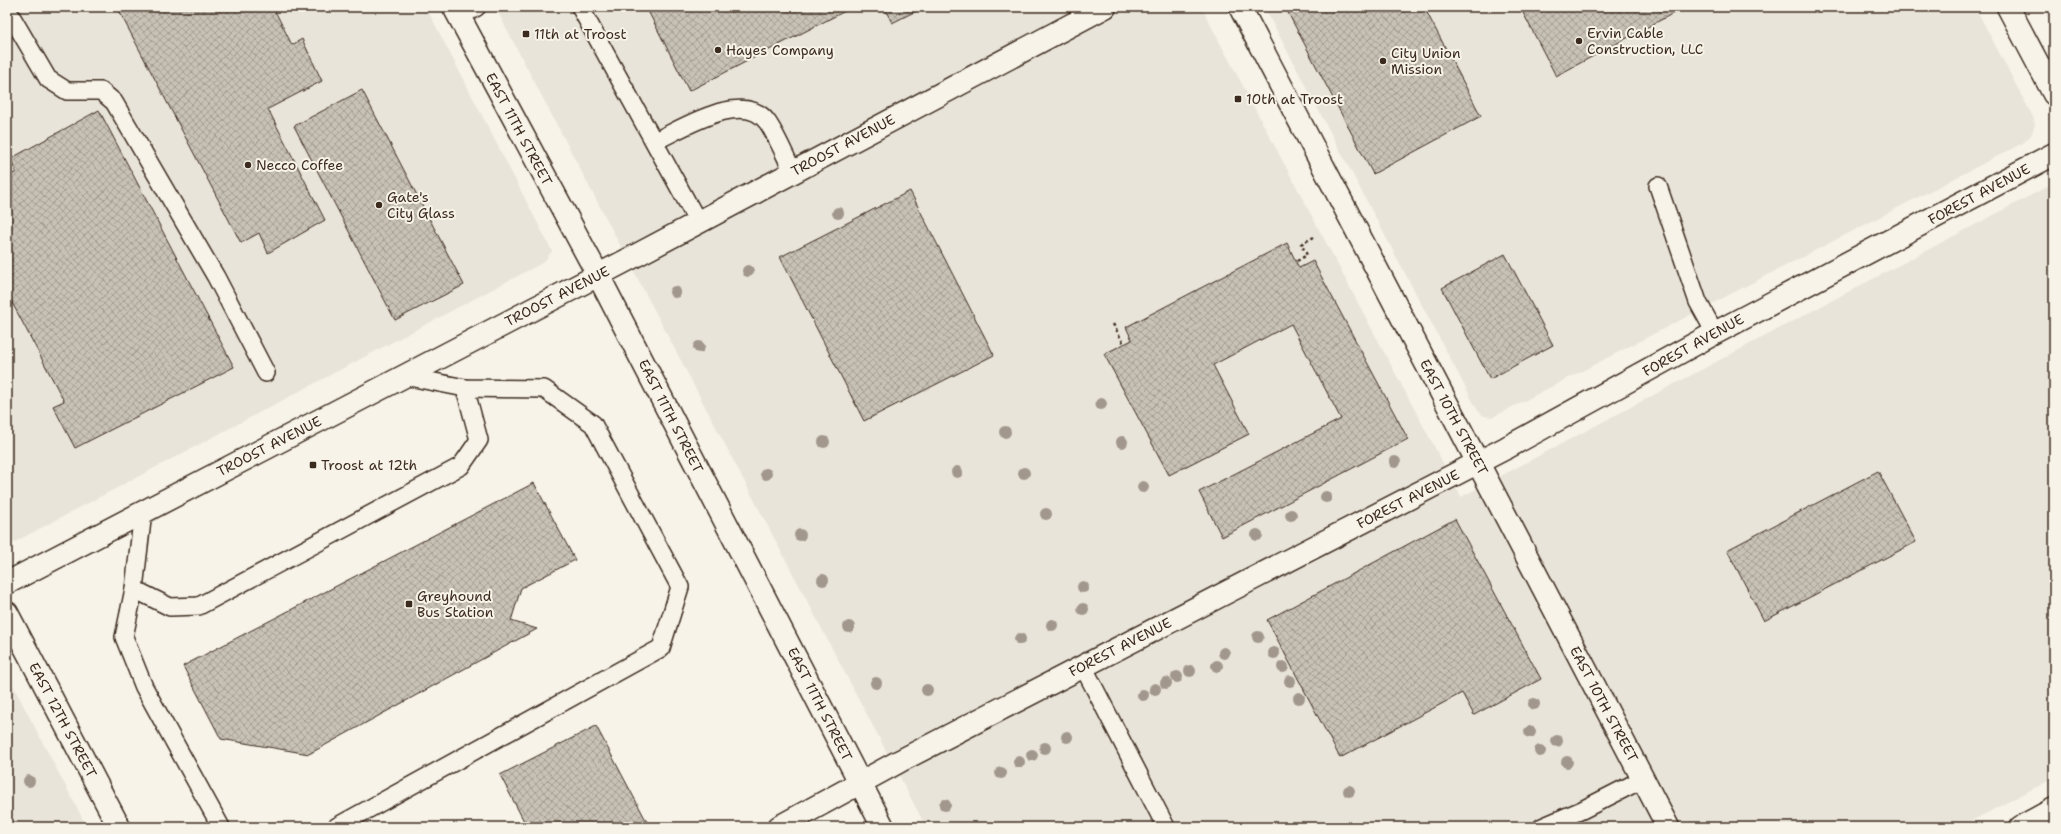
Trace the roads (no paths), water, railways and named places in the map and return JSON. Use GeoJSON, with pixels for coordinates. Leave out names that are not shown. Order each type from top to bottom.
{"type":"FeatureCollection","features":[{"type":"Feature","properties":{"kind":"street","name":"TROOST AVENUE"},"geometry":{"type":"LineString","coordinates":[[7,583],[598,275],[1104,7]]}},
{"type":"Feature","properties":{"kind":"street","name":"EAST 10TH STREET"},"geometry":{"type":"LineString","coordinates":[[1240,7],[1668,827]]}},
{"type":"Feature","properties":{"kind":"street"},"geometry":{"type":"LineString","coordinates":[[2008,7],[2054,94]]}},
{"type":"Feature","properties":{"kind":"street","name":"EAST 11TH STREET"},"geometry":{"type":"LineString","coordinates":[[463,10],[883,827]]}},
{"type":"Feature","properties":{"kind":"street","name":"FOREST AVENUE"},"geometry":{"type":"LineString","coordinates":[[779,827],[1083,666],[1478,462],[1715,333],[2054,154]]}},
{"type":"Feature","properties":{"kind":"street","name":"EAST 12TH STREET"},"geometry":{"type":"LineString","coordinates":[[7,613],[119,827]]}},
{"type":"Feature","properties":{"kind":"street"},"geometry":{"type":"LineString","coordinates":[[2022,827],[2054,810]]}},
{"type":"Feature","properties":{"kind":"lane"},"geometry":{"type":"LineString","coordinates":[[580,7],[655,141],[698,222]]}},
{"type":"Feature","properties":{"kind":"lane"},"geometry":{"type":"LineString","coordinates":[[7,9],[48,79],[67,91],[101,91],[114,102],[216,277],[266,373]]}},
{"type":"Feature","properties":{"kind":"lane"},"geometry":{"type":"LineString","coordinates":[[655,141],[714,114],[738,108],[754,110],[768,122],[793,172]]}},
{"type":"Feature","properties":{"kind":"lane"},"geometry":{"type":"LineString","coordinates":[[1658,186],[1698,302],[1715,333]]}},
{"type":"Feature","properties":{"kind":"lane"},"geometry":{"type":"LineString","coordinates":[[336,827],[661,648],[680,588],[593,424],[544,389],[465,388],[404,376]]}},
{"type":"Feature","properties":{"kind":"lane"},"geometry":{"type":"LineString","coordinates":[[134,589],[170,607],[199,606],[461,466],[479,440],[465,388]]}},
{"type":"Feature","properties":{"kind":"lane"},"geometry":{"type":"LineString","coordinates":[[143,512],[134,589],[124,637],[144,687],[221,827]]}},
{"type":"Feature","properties":{"kind":"lane"},"geometry":{"type":"LineString","coordinates":[[1083,666],[1166,827]]}},
{"type":"Feature","properties":{"kind":"lane"},"geometry":{"type":"LineString","coordinates":[[1542,827],[1582,810],[1643,779]]}},
{"type":"Feature","properties":{"kind":"place","name":"11th at Troost"},"geometry":{"type":"Point","coordinates":[526,34]}},
{"type":"Feature","properties":{"kind":"place","name":"Ervin Cable Construction, LLC"},"geometry":{"type":"Point","coordinates":[1579,41]}},
{"type":"Feature","properties":{"kind":"place","name":"Hayes Company"},"geometry":{"type":"Point","coordinates":[718,50]}},
{"type":"Feature","properties":{"kind":"place","name":"City Union Mission"},"geometry":{"type":"Point","coordinates":[1383,61]}},
{"type":"Feature","properties":{"kind":"place","name":"10th at Troost"},"geometry":{"type":"Point","coordinates":[1238,99]}},
{"type":"Feature","properties":{"kind":"place","name":"Necco Coffee"},"geometry":{"type":"Point","coordinates":[248,165]}},
{"type":"Feature","properties":{"kind":"place","name":"Gate's City Glass"},"geometry":{"type":"Point","coordinates":[379,205]}},
{"type":"Feature","properties":{"kind":"place","name":"Troost at 12th"},"geometry":{"type":"Point","coordinates":[313,465]}},
{"type":"Feature","properties":{"kind":"place","name":"Greyhound Bus Station"},"geometry":{"type":"Point","coordinates":[409,604]}}]}
